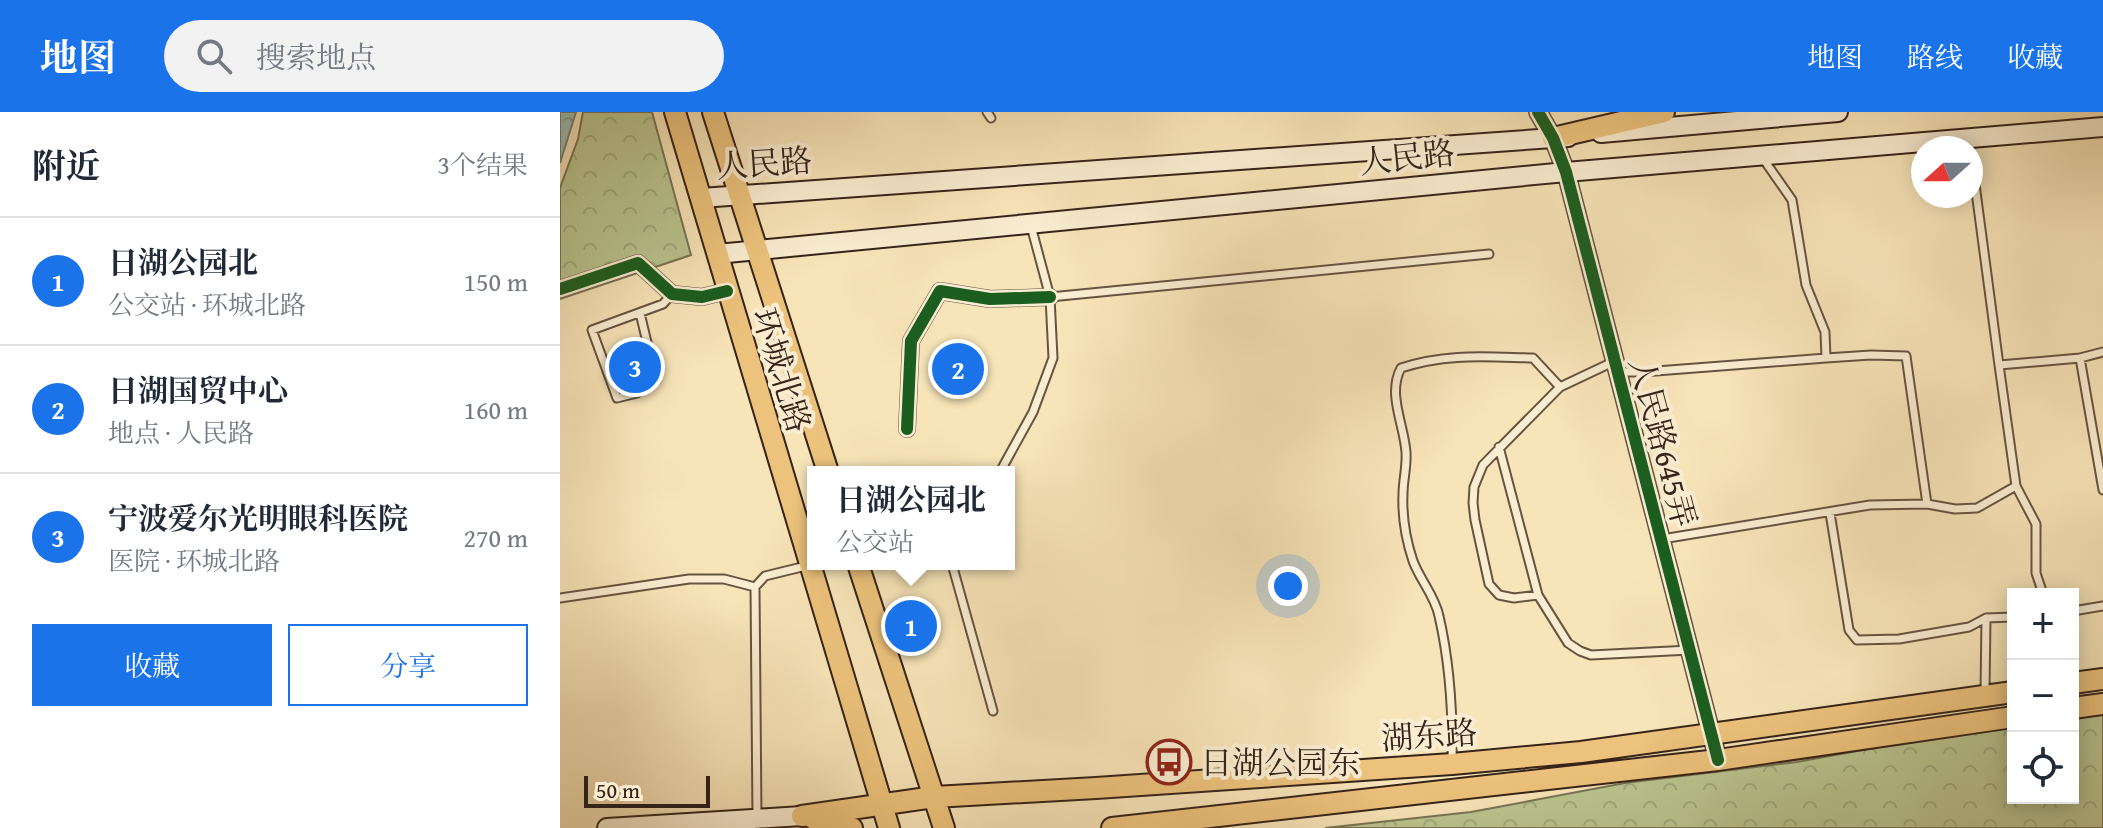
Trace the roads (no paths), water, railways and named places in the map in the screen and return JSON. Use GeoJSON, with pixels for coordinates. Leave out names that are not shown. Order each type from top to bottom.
{"type":"FeatureCollection","features":[{"type":"Feature","properties":{"kind":"main road","name":"环城北路"},"geometry":{"type":"LineString","coordinates":[[675,112],[807,558]]}},
{"type":"Feature","properties":{"kind":"main road","name":"环城北路"},"geometry":{"type":"LineString","coordinates":[[713,112],[826,466]]}},
{"type":"Feature","properties":{"kind":"main road"},"geometry":{"type":"LineString","coordinates":[[1553,138],[1664,112]]}},
{"type":"Feature","properties":{"kind":"main road","name":"人民路"},"geometry":{"type":"LineString","coordinates":[[701,198],[1553,138],[1838,112]]}},
{"type":"Feature","properties":{"kind":"main road","name":"人民路"},"geometry":{"type":"LineString","coordinates":[[1983,145],[2103,127]]}},
{"type":"Feature","properties":{"kind":"main road","name":"人民路"},"geometry":{"type":"LineString","coordinates":[[717,254],[1566,172],[1761,156],[1911,150]]}},
{"type":"Feature","properties":{"kind":"main road","name":"环城北路"},"geometry":{"type":"LineString","coordinates":[[810,570],[889,828]]}},
{"type":"Feature","properties":{"kind":"main road"},"geometry":{"type":"LineString","coordinates":[[860,570],[944,828]]}},
{"type":"Feature","properties":{"kind":"main road"},"geometry":{"type":"LineString","coordinates":[[2079,682],[2103,679]]}},
{"type":"Feature","properties":{"kind":"main road","name":"湖东路"},"geometry":{"type":"LineString","coordinates":[[802,816],[934,797],[1452,764],[1581,752],[2007,693]]}},
{"type":"Feature","properties":{"kind":"main road"},"geometry":{"type":"LineString","coordinates":[[2079,707],[2103,704]]}},
{"type":"Feature","properties":{"kind":"main road","name":"湖东路"},"geometry":{"type":"LineString","coordinates":[[1112,828],[1718,760],[2007,718]]}},
{"type":"Feature","properties":{"kind":"main road"},"geometry":{"type":"LineString","coordinates":[[607,828],[802,816],[852,828]]}},
{"type":"Feature","properties":{"kind":"street","name":"人民路645弄"},"geometry":{"type":"LineString","coordinates":[[1538,112],[1553,138],[1566,172],[1718,760]]}},
{"type":"Feature","properties":{"kind":"street"},"geometry":{"type":"LineString","coordinates":[[560,289],[638,263],[672,294],[702,297],[727,291]]}},
{"type":"Feature","properties":{"kind":"street"},"geometry":{"type":"LineString","coordinates":[[907,429],[911,341],[940,291],[990,299],[1050,297]]}},
{"type":"Feature","properties":{"kind":"lane"},"geometry":{"type":"LineString","coordinates":[[1761,156],[1792,200],[1806,285],[1825,332],[1826,358]]}},
{"type":"Feature","properties":{"kind":"lane"},"geometry":{"type":"LineString","coordinates":[[1978,208],[2016,486],[2036,524],[2036,573],[2041,588]]}},
{"type":"Feature","properties":{"kind":"lane"},"geometry":{"type":"LineString","coordinates":[[1003,466],[1033,412],[1053,358],[1050,297],[1031,224]]}},
{"type":"Feature","properties":{"kind":"lane"},"geometry":{"type":"LineString","coordinates":[[1050,297],[1489,254]]}},
{"type":"Feature","properties":{"kind":"lane"},"geometry":{"type":"LineString","coordinates":[[640,313],[656,380],[637,393],[617,398],[592,330],[663,304],[672,294]]}},
{"type":"Feature","properties":{"kind":"lane"},"geometry":{"type":"LineString","coordinates":[[1999,365],[2080,358],[2103,352]]}},
{"type":"Feature","properties":{"kind":"lane"},"geometry":{"type":"LineString","coordinates":[[1538,595],[1514,598],[1499,595],[1489,584],[1473,503],[1474,487],[1483,465],[1560,387],[1617,366],[1643,372],[1871,355],[1906,356],[1927,504]]}},
{"type":"Feature","properties":{"kind":"lane"},"geometry":{"type":"LineString","coordinates":[[1452,764],[1453,719],[1439,612],[1414,563],[1405,530],[1405,446],[1395,396],[1397,376],[1401,368],[1426,360],[1463,356],[1533,358],[1560,387]]}},
{"type":"Feature","properties":{"kind":"lane"},"geometry":{"type":"LineString","coordinates":[[2080,358],[2103,490]]}},
{"type":"Feature","properties":{"kind":"lane"},"geometry":{"type":"LineString","coordinates":[[1499,447],[1538,595],[1568,643],[1591,655],[1690,650]]}},
{"type":"Feature","properties":{"kind":"lane"},"geometry":{"type":"LineString","coordinates":[[1662,539],[1870,505],[1927,504],[1955,509],[1977,508],[2016,486]]}},
{"type":"Feature","properties":{"kind":"lane"},"geometry":{"type":"LineString","coordinates":[[1830,513],[1849,630],[1857,640],[1899,639],[1969,627],[1986,618],[2007,617]]}},
{"type":"Feature","properties":{"kind":"lane"},"geometry":{"type":"LineString","coordinates":[[757,819],[755,587],[765,576],[807,566]]}},
{"type":"Feature","properties":{"kind":"lane"},"geometry":{"type":"LineString","coordinates":[[954,570],[993,711]]}},
{"type":"Feature","properties":{"kind":"lane"},"geometry":{"type":"LineString","coordinates":[[560,598],[689,579],[724,579],[755,587]]}},
{"type":"Feature","properties":{"kind":"lane"},"geometry":{"type":"LineString","coordinates":[[2079,610],[2103,606]]}},
{"type":"Feature","properties":{"kind":"lane"},"geometry":{"type":"LineString","coordinates":[[1985,696],[1986,618]]}},
{"type":"Feature","properties":{"kind":"water"},"geometry":{"type":"Polygon","coordinates":[[[560,112],[576,112],[560,163],[560,112]]]}},
{"type":"Feature","properties":{"kind":"place","name":"宁波爱尔光明眼科医院"},"geometry":{"type":"Point","coordinates":[635,367]}},
{"type":"Feature","properties":{"kind":"place","name":"日湖国贸中心"},"geometry":{"type":"Point","coordinates":[958,369]}},
{"type":"Feature","properties":{"kind":"place","name":"日湖公园北"},"geometry":{"type":"Point","coordinates":[911,626]}},
{"type":"Feature","properties":{"kind":"place","name":"日湖公园东"},"geometry":{"type":"Point","coordinates":[1169,762]}}]}
